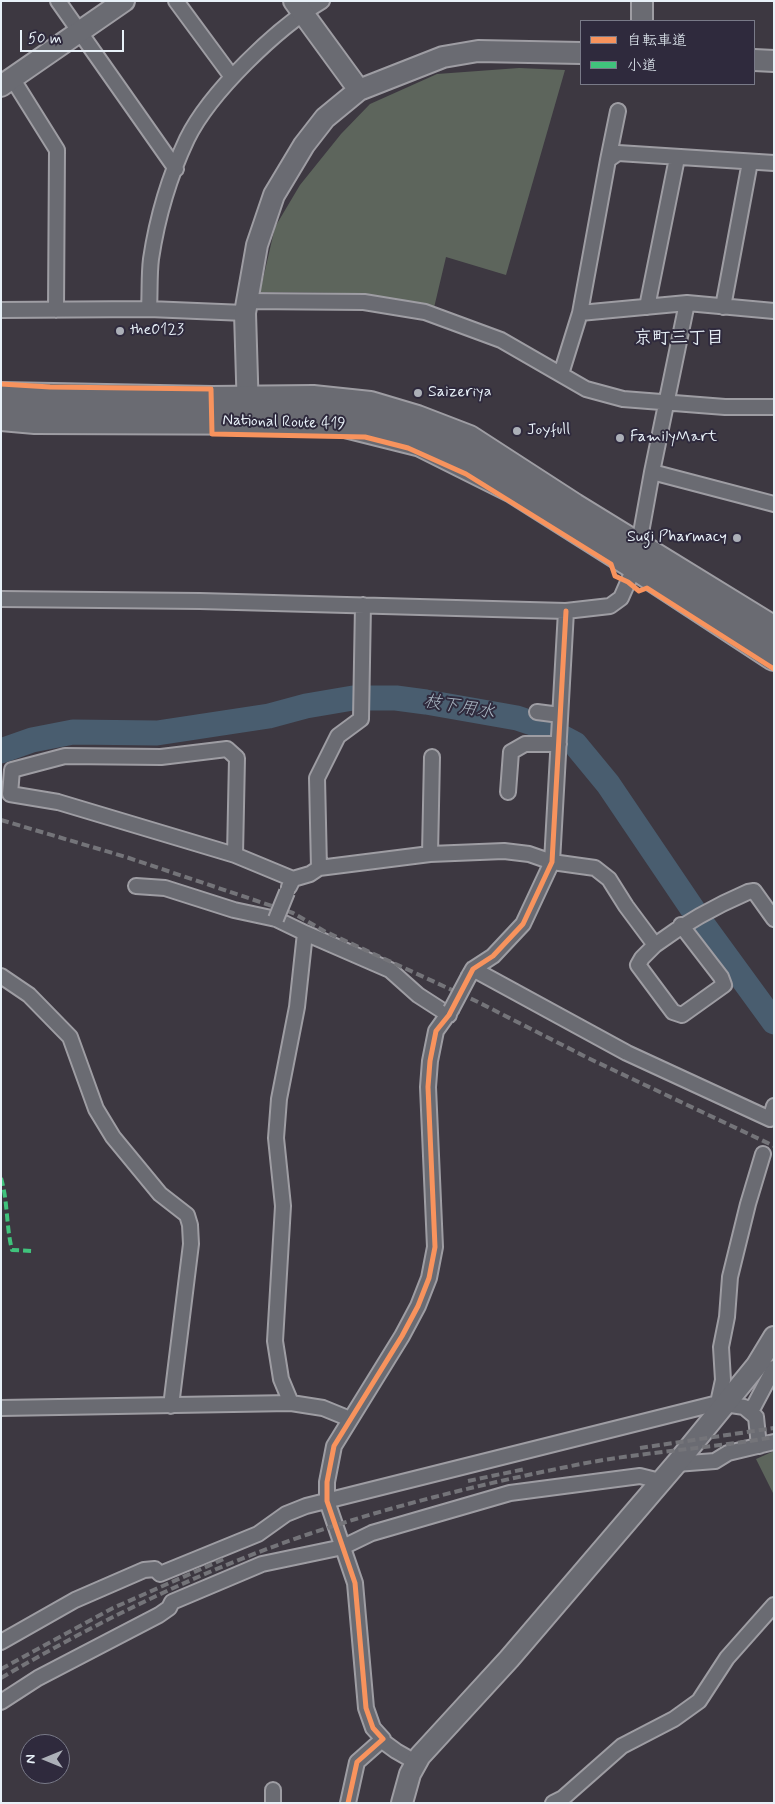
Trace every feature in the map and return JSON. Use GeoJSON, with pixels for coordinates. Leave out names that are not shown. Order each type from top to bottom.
{"type":"FeatureCollection","features":[{"type":"Feature","properties":{"kind":"highway","name":"National Route 419"},"geometry":{"type":"LineString","coordinates":[[1,396],[248,410],[332,421],[421,443],[513,489],[774,630]]}},
{"type":"Feature","properties":{"kind":"highway","name":"National Route 419"},"geometry":{"type":"LineString","coordinates":[[1,417],[34,420],[248,410]]}},
{"type":"Feature","properties":{"kind":"highway","name":"National Route 419"},"geometry":{"type":"LineString","coordinates":[[637,555],[774,657]]}},
{"type":"Feature","properties":{"kind":"street"},"geometry":{"type":"LineString","coordinates":[[58,1],[176,169]]}},
{"type":"Feature","properties":{"kind":"street"},"geometry":{"type":"LineString","coordinates":[[56,310],[57,150],[7,82],[124,1]]}},
{"type":"Feature","properties":{"kind":"street"},"geometry":{"type":"LineString","coordinates":[[176,1],[232,77]]}},
{"type":"Feature","properties":{"kind":"street"},"geometry":{"type":"LineString","coordinates":[[149,308],[151,260],[162,211],[187,139],[200,118],[232,77],[298,7],[322,1]]}},
{"type":"Feature","properties":{"kind":"street"},"geometry":{"type":"LineString","coordinates":[[642,1],[642,20]]}},
{"type":"Feature","properties":{"kind":"street"},"geometry":{"type":"LineString","coordinates":[[298,7],[359,90]]}},
{"type":"Feature","properties":{"kind":"street"},"geometry":{"type":"LineString","coordinates":[[248,410],[246,307],[257,245],[274,195],[304,145],[325,118],[359,90],[412,67],[452,55],[478,51],[580,53]]}},
{"type":"Feature","properties":{"kind":"street"},"geometry":{"type":"LineString","coordinates":[[755,60],[774,61]]}},
{"type":"Feature","properties":{"kind":"street"},"geometry":{"type":"LineString","coordinates":[[561,374],[580,313],[618,111]]}},
{"type":"Feature","properties":{"kind":"street"},"geometry":{"type":"LineString","coordinates":[[608,160],[618,154],[774,163]]}},
{"type":"Feature","properties":{"kind":"street"},"geometry":{"type":"LineString","coordinates":[[647,307],[677,158]]}},
{"type":"Feature","properties":{"kind":"street"},"geometry":{"type":"LineString","coordinates":[[723,307],[750,162]]}},
{"type":"Feature","properties":{"kind":"street"},"geometry":{"type":"LineString","coordinates":[[1,310],[246,307],[364,302],[425,312],[501,340],[586,390],[623,400],[774,407]]}},
{"type":"Feature","properties":{"kind":"street"},"geometry":{"type":"LineString","coordinates":[[580,313],[687,303],[774,311]]}},
{"type":"Feature","properties":{"kind":"street"},"geometry":{"type":"LineString","coordinates":[[1,599],[200,601],[566,611],[610,606],[621,598],[637,555],[687,303]]}},
{"type":"Feature","properties":{"kind":"street"},"geometry":{"type":"LineString","coordinates":[[652,472],[774,504]]}},
{"type":"Feature","properties":{"kind":"street"},"geometry":{"type":"LineString","coordinates":[[319,868],[317,778],[338,736],[361,719],[362,605]]}},
{"type":"Feature","properties":{"kind":"street"},"geometry":{"type":"LineString","coordinates":[[416,1763],[382,1740],[373,1728],[366,1708],[355,1583],[327,1502],[328,1468],[334,1446],[402,1336],[418,1306],[429,1278],[434,1246],[428,1087],[430,1061],[436,1031],[450,1013],[471,973],[493,956],[523,924],[552,862],[566,611]]}},
{"type":"Feature","properties":{"kind":"street"},"geometry":{"type":"LineString","coordinates":[[537,712],[560,716]]}},
{"type":"Feature","properties":{"kind":"street"},"geometry":{"type":"LineString","coordinates":[[508,792],[511,752],[525,744],[559,744]]}},
{"type":"Feature","properties":{"kind":"street"},"geometry":{"type":"LineString","coordinates":[[235,855],[237,758],[227,749],[161,757],[65,756],[12,770],[10,794],[58,802],[235,855],[290,885]]}},
{"type":"Feature","properties":{"kind":"street"},"geometry":{"type":"LineString","coordinates":[[430,854],[432,757]]}},
{"type":"Feature","properties":{"kind":"street"},"geometry":{"type":"LineString","coordinates":[[276,919],[290,885],[319,868],[430,854],[504,851],[529,854],[552,862],[595,868],[609,879],[655,945]]}},
{"type":"Feature","properties":{"kind":"street"},"geometry":{"type":"LineString","coordinates":[[136,886],[165,888],[234,910],[276,919],[390,970],[418,995],[450,1013]]}},
{"type":"Feature","properties":{"kind":"street"},"geometry":{"type":"LineString","coordinates":[[684,923],[721,977],[724,985],[682,1015],[673,1012],[638,965],[642,958],[655,945],[684,923],[706,910],[754,891],[774,918]]}},
{"type":"Feature","properties":{"kind":"street"},"geometry":{"type":"LineString","coordinates":[[291,1403],[281,1379],[275,1341],[282,1206],[276,1138],[279,1099],[297,1007],[305,933]]}},
{"type":"Feature","properties":{"kind":"street"},"geometry":{"type":"LineString","coordinates":[[471,973],[627,1053],[772,1120],[774,1106]]}},
{"type":"Feature","properties":{"kind":"street"},"geometry":{"type":"LineString","coordinates":[[1,976],[29,995],[70,1037],[96,1110],[113,1137],[160,1194],[187,1215],[190,1224],[191,1244],[171,1406]]}},
{"type":"Feature","properties":{"kind":"street"},"geometry":{"type":"LineString","coordinates":[[721,1404],[723,1380],[721,1347],[727,1317],[730,1277],[748,1204],[763,1154]]}},
{"type":"Feature","properties":{"kind":"street"},"geometry":{"type":"LineString","coordinates":[[402,1803],[410,1774],[416,1763],[468,1701],[509,1659],[676,1464],[721,1404],[757,1365],[774,1337]]}},
{"type":"Feature","properties":{"kind":"street"},"geometry":{"type":"LineString","coordinates":[[747,1409],[754,1406],[774,1368]]}},
{"type":"Feature","properties":{"kind":"street"},"geometry":{"type":"LineString","coordinates":[[1,1408],[291,1403],[323,1408],[350,1419]]}},
{"type":"Feature","properties":{"kind":"street"},"geometry":{"type":"LineString","coordinates":[[1,1642],[75,1600],[144,1570],[155,1570],[160,1574],[258,1534],[286,1514],[327,1502],[721,1404],[747,1409],[756,1416],[759,1446]]}},
{"type":"Feature","properties":{"kind":"street"},"geometry":{"type":"LineString","coordinates":[[676,1464],[715,1461],[728,1453],[774,1442]]}},
{"type":"Feature","properties":{"kind":"street"},"geometry":{"type":"LineString","coordinates":[[1,1702],[38,1678],[159,1615],[169,1608],[172,1602],[262,1564],[343,1547],[372,1533],[510,1494],[640,1476],[660,1481]]}},
{"type":"Feature","properties":{"kind":"street"},"geometry":{"type":"LineString","coordinates":[[553,1803],[563,1798],[622,1746],[674,1719],[699,1701],[728,1658],[774,1605]]}},
{"type":"Feature","properties":{"kind":"street"},"geometry":{"type":"LineString","coordinates":[[348,1803],[356,1762],[382,1740]]}},
{"type":"Feature","properties":{"kind":"shaded area"},"geometry":{"type":"Polygon","coordinates":[[[519,68],[565,70],[506,275],[446,257],[433,312],[378,297],[344,293],[260,292],[275,227],[300,185],[341,134],[370,104],[437,74],[519,68]]]}},
{"type":"Feature","properties":{"kind":"shaded area"},"geometry":{"type":"Polygon","coordinates":[[[774,1451],[774,1495],[756,1459],[774,1451]]]}},
{"type":"Feature","properties":{"kind":"waterway","name":"枝下用水"},"geometry":{"type":"LineString","coordinates":[[1,751],[32,740],[73,732],[157,733],[269,716],[306,706],[353,698],[396,698],[426,702],[517,718],[541,726],[575,744],[608,784],[704,926],[774,1022]]}},
{"type":"Feature","properties":{"kind":"railway"},"geometry":{"type":"LineString","coordinates":[[1,820],[126,857],[293,913],[324,931],[478,1002],[588,1058],[774,1146]]}},
{"type":"Feature","properties":{"kind":"railway"},"geometry":{"type":"LineString","coordinates":[[640,1448],[774,1428]]}},
{"type":"Feature","properties":{"kind":"railway"},"geometry":{"type":"LineString","coordinates":[[1,1678],[113,1617],[190,1580],[269,1548],[341,1523],[439,1496],[596,1461],[774,1437]]}},
{"type":"Feature","properties":{"kind":"railway"},"geometry":{"type":"LineString","coordinates":[[468,1481],[525,1469]]}},
{"type":"Feature","properties":{"kind":"railway"},"geometry":{"type":"LineString","coordinates":[[1,1669],[113,1608],[226,1558]]}},
{"type":"Feature","properties":{"kind":"marked path"},"geometry":{"type":"LineString","coordinates":[[1,1178],[12,1250],[33,1251]]}},
{"type":"Feature","properties":{"kind":"cycle path"},"geometry":{"type":"LineString","coordinates":[[1,384],[50,387],[211,389],[212,434],[365,437],[408,448],[466,474],[611,564],[615,576],[628,582],[639,591],[647,588],[774,669]]}},
{"type":"Feature","properties":{"kind":"cycle path"},"geometry":{"type":"LineString","coordinates":[[348,1803],[357,1762],[383,1739],[373,1728],[366,1708],[355,1583],[327,1501],[327,1482],[334,1446],[402,1336],[418,1306],[429,1278],[435,1247],[428,1087],[430,1061],[436,1031],[449,1015],[473,969],[493,956],[523,924],[552,862],[566,611]]}},
{"type":"Feature","properties":{"kind":"place","name":"the0123"},"geometry":{"type":"Point","coordinates":[120,331]}},
{"type":"Feature","properties":{"kind":"place","name":"Saizeriya"},"geometry":{"type":"Point","coordinates":[418,393]}},
{"type":"Feature","properties":{"kind":"place","name":"Joyfull"},"geometry":{"type":"Point","coordinates":[517,431]}},
{"type":"Feature","properties":{"kind":"place","name":"FamilyMart"},"geometry":{"type":"Point","coordinates":[620,438]}},
{"type":"Feature","properties":{"kind":"place","name":"Sugi Pharmacy"},"geometry":{"type":"Point","coordinates":[737,538]}},
{"type":"Feature","properties":{"kind":"district","name":"京町三丁目"},"geometry":{"type":"Point","coordinates":[679,339]}}]}
